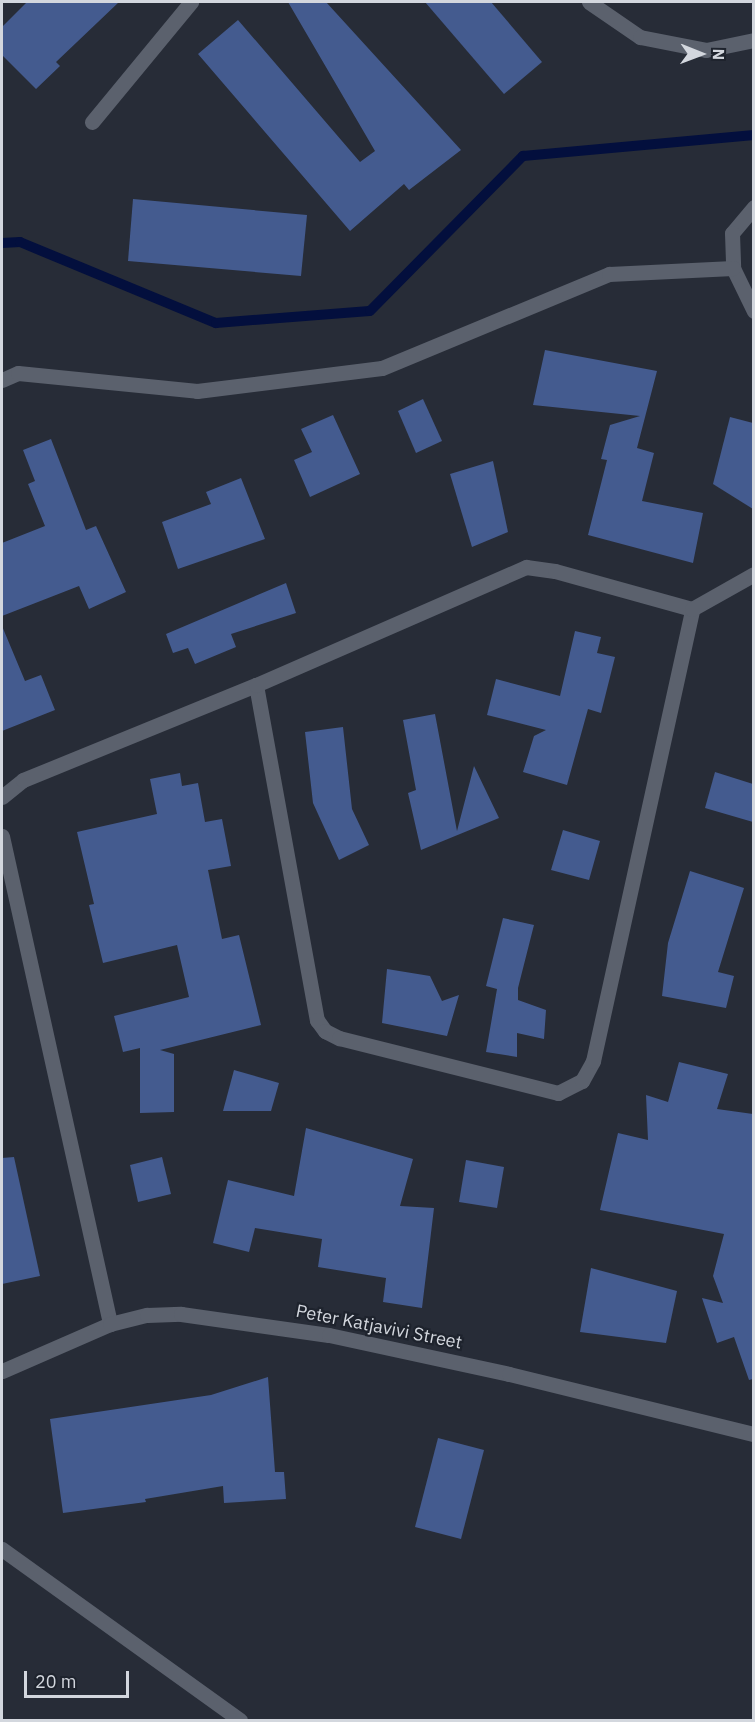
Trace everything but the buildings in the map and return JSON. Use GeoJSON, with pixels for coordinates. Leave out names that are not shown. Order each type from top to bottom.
{"type":"FeatureCollection","features":[{"type":"Feature","properties":{"kind":"street"},"geometry":{"type":"LineString","coordinates":[[92,122],[191,2]]}},
{"type":"Feature","properties":{"kind":"street"},"geometry":{"type":"LineString","coordinates":[[589,2],[640,37],[706,50],[753,40]]}},
{"type":"Feature","properties":{"kind":"street"},"geometry":{"type":"LineString","coordinates":[[753,207],[732,233],[733,268],[753,311]]}},
{"type":"Feature","properties":{"kind":"street"},"geometry":{"type":"LineString","coordinates":[[2,380],[18,373],[198,390],[382,368],[609,274],[733,268]]}},
{"type":"Feature","properties":{"kind":"street"},"geometry":{"type":"LineString","coordinates":[[2,797],[23,780],[256,686],[526,567],[555,571],[692,609],[753,574]]}},
{"type":"Feature","properties":{"kind":"street"},"geometry":{"type":"LineString","coordinates":[[256,686],[317,1020],[325,1031],[339,1038],[558,1093],[582,1081],[593,1061],[692,609]]}},
{"type":"Feature","properties":{"kind":"street"},"geometry":{"type":"LineString","coordinates":[[2,836],[110,1324]]}},
{"type":"Feature","properties":{"kind":"street","name":"Peter Katjavivi Street"},"geometry":{"type":"LineString","coordinates":[[2,1371],[110,1324],[147,1315],[181,1314],[329,1335],[509,1374],[753,1434]]}},
{"type":"Feature","properties":{"kind":"street"},"geometry":{"type":"LineString","coordinates":[[2,1549],[240,1720]]}},
{"type":"Feature","properties":{"kind":"waterway"},"geometry":{"type":"LineString","coordinates":[[2,243],[20,242],[216,323],[370,311],[523,156],[754,135]]}}]}
